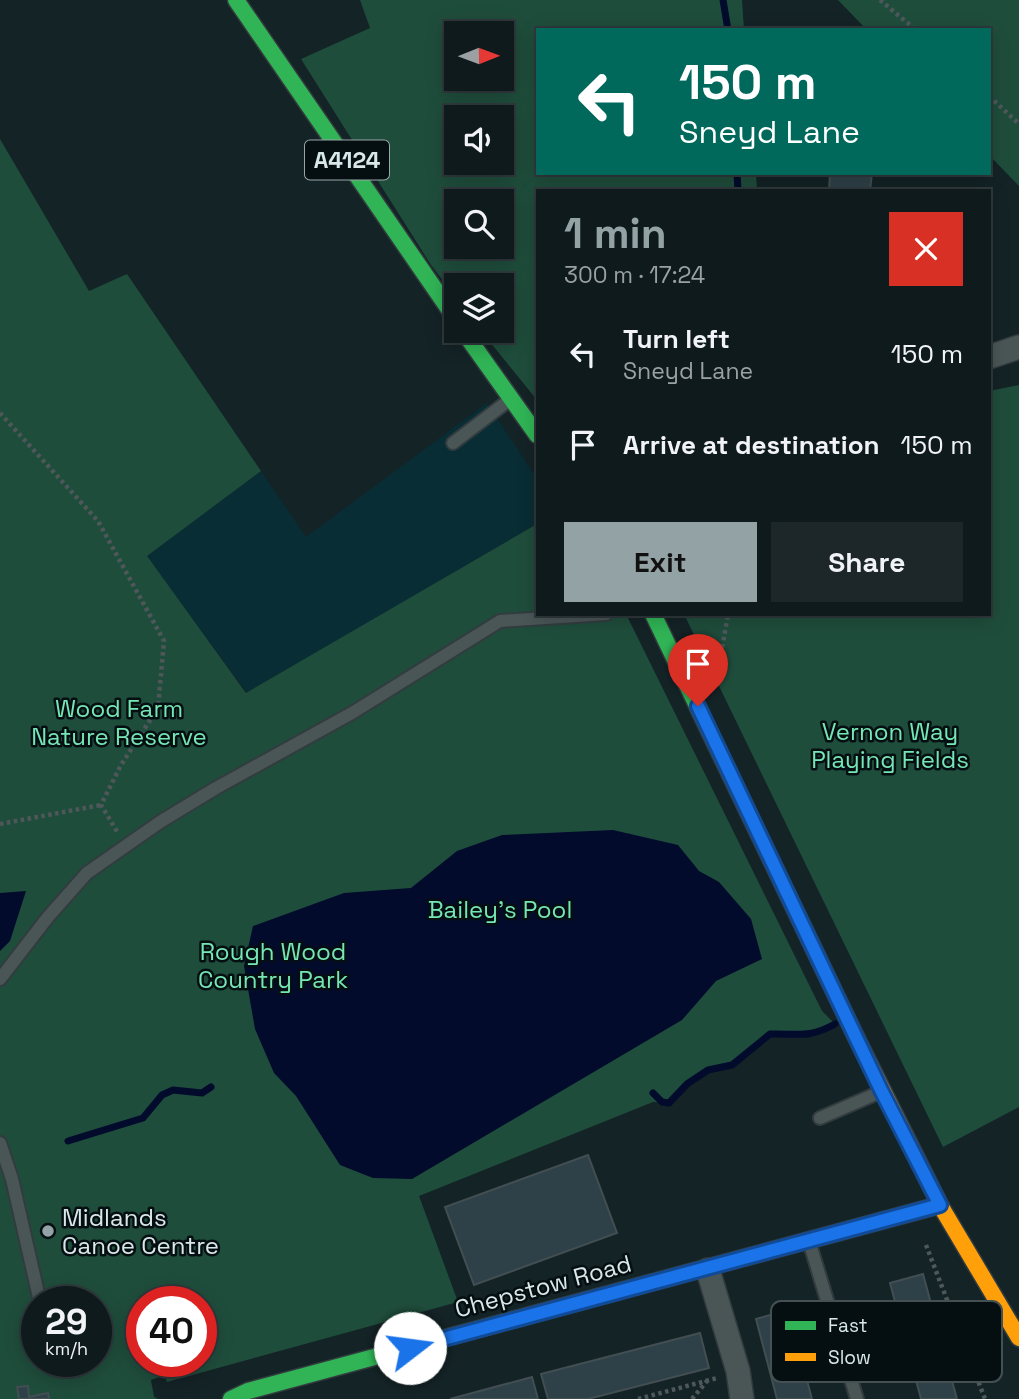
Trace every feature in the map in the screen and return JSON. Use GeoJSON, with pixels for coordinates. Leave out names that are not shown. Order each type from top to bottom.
{"type":"FeatureCollection","features":[{"type":"Feature","properties":{"kind":"main road","name":"A4124"},"geometry":{"type":"LineString","coordinates":[[236,0],[444,302]]}},
{"type":"Feature","properties":{"kind":"main road"},"geometry":{"type":"LineString","coordinates":[[471,343],[536,434]]}},
{"type":"Feature","properties":{"kind":"main road"},"geometry":{"type":"LineString","coordinates":[[654,616],[882,1092],[940,1205],[997,1301]]}},
{"type":"Feature","properties":{"kind":"main road","name":"Chepstow Road"},"geometry":{"type":"LineString","coordinates":[[231,1399],[248,1391],[940,1205]]}},
{"type":"Feature","properties":{"kind":"main road"},"geometry":{"type":"LineString","coordinates":[[1002,1309],[1019,1338]]}},
{"type":"Feature","properties":{"kind":"street"},"geometry":{"type":"LineString","coordinates":[[991,356],[1019,347]]}},
{"type":"Feature","properties":{"kind":"street"},"geometry":{"type":"LineString","coordinates":[[708,1269],[738,1371],[742,1399]]}},
{"type":"Feature","properties":{"kind":"lane"},"geometry":{"type":"LineString","coordinates":[[453,443],[511,399]]}},
{"type":"Feature","properties":{"kind":"lane"},"geometry":{"type":"LineString","coordinates":[[0,979],[48,917],[87,873],[216,788],[352,713],[500,621],[576,616]]}},
{"type":"Feature","properties":{"kind":"lane"},"geometry":{"type":"LineString","coordinates":[[820,1118],[882,1092]]}},
{"type":"Feature","properties":{"kind":"lane"},"geometry":{"type":"LineString","coordinates":[[0,1143],[12,1179],[36,1286]]}},
{"type":"Feature","properties":{"kind":"lane"},"geometry":{"type":"LineString","coordinates":[[809,1240],[827,1301]]}},
{"type":"Feature","properties":{"kind":"lane"},"geometry":{"type":"LineString","coordinates":[[852,1382],[857,1399]]}},
{"type":"Feature","properties":{"kind":"path"},"geometry":{"type":"LineString","coordinates":[[880,0],[914,28]]}},
{"type":"Feature","properties":{"kind":"path"},"geometry":{"type":"LineString","coordinates":[[991,98],[1019,124]]}},
{"type":"Feature","properties":{"kind":"path"},"geometry":{"type":"LineString","coordinates":[[0,413],[98,521],[164,641],[158,708],[121,765],[101,805]]}},
{"type":"Feature","properties":{"kind":"path"},"geometry":{"type":"LineString","coordinates":[[687,682],[719,667],[729,616]]}},
{"type":"Feature","properties":{"kind":"path"},"geometry":{"type":"LineString","coordinates":[[0,824],[101,805]]}},
{"type":"Feature","properties":{"kind":"path"},"geometry":{"type":"LineString","coordinates":[[101,805],[126,845]]}},
{"type":"Feature","properties":{"kind":"path"},"geometry":{"type":"LineString","coordinates":[[913,1211],[947,1301]]}},
{"type":"Feature","properties":{"kind":"path"},"geometry":{"type":"LineString","coordinates":[[638,1399],[738,1371]]}},
{"type":"Feature","properties":{"kind":"path"},"geometry":{"type":"LineString","coordinates":[[692,1399],[707,1381]]}},
{"type":"Feature","properties":{"kind":"path"},"geometry":{"type":"LineString","coordinates":[[978,1382],[985,1399]]}},
{"type":"Feature","properties":{"kind":"shaded area"},"geometry":{"type":"Polygon","coordinates":[[[487,403],[536,477],[536,525],[247,693],[146,556],[261,471],[306,537],[487,403]]]}},
{"type":"Feature","properties":{"kind":"green space"},"geometry":{"type":"Polygon","coordinates":[[[360,0],[742,0],[744,28],[536,28],[536,175],[756,175],[757,189],[536,189],[536,399],[491,343],[514,343],[514,273],[444,273],[444,282],[301,59],[370,28],[360,0]]]}},
{"type":"Feature","properties":{"kind":"green space"},"geometry":{"type":"Polygon","coordinates":[[[838,0],[1019,0],[1019,186],[991,157],[991,28],[865,28],[838,0]]]}},
{"type":"Feature","properties":{"kind":"green space","name":"Rough Wood Country Park"},"geometry":{"type":"Polygon","coordinates":[[[0,139],[89,291],[127,274],[261,471],[147,556],[246,693],[536,525],[536,616],[627,616],[822,1011],[835,1024],[810,1033],[770,1034],[732,1065],[708,1070],[687,1084],[669,1103],[653,1102],[419,1196],[458,1302],[217,1368],[217,1286],[126,1286],[126,1377],[159,1377],[151,1380],[154,1397],[158,1399],[0,1399],[0,139]]]}},
{"type":"Feature","properties":{"kind":"green space","name":"Vernon Way Playing Fields"},"geometry":{"type":"Polygon","coordinates":[[[1019,385],[1019,1107],[943,1147],[685,616],[991,616],[991,391],[1019,385]]]}},
{"type":"Feature","properties":{"kind":"green space","name":"Rough Wood Country Park"},"geometry":{"type":"Polygon","coordinates":[[[166,1377],[185,1377],[167,1382],[166,1377]]]}},
{"type":"Feature","properties":{"kind":"water"},"geometry":{"type":"Polygon","coordinates":[[[613,830],[678,845],[699,871],[719,882],[751,919],[762,959],[716,981],[682,1020],[412,1179],[373,1178],[340,1165],[296,1096],[274,1073],[255,1029],[244,966],[253,926],[344,893],[411,888],[457,851],[502,835],[613,830]]]}},
{"type":"Feature","properties":{"kind":"water"},"geometry":{"type":"Polygon","coordinates":[[[26,891],[10,941],[0,951],[0,893],[26,891]]]}},
{"type":"Feature","properties":{"kind":"building"},"geometry":{"type":"Polygon","coordinates":[[[830,175],[872,175],[870,189],[829,189],[830,175]]]}},
{"type":"Feature","properties":{"kind":"building"},"geometry":{"type":"Polygon","coordinates":[[[588,1155],[617,1233],[474,1285],[445,1207],[588,1155]]]}},
{"type":"Feature","properties":{"kind":"building"},"geometry":{"type":"Polygon","coordinates":[[[923,1274],[930,1301],[895,1301],[890,1283],[923,1274]]]}},
{"type":"Feature","properties":{"kind":"building"},"geometry":{"type":"Polygon","coordinates":[[[771,1315],[771,1376],[756,1319],[771,1315]]]}},
{"type":"Feature","properties":{"kind":"building"},"geometry":{"type":"Polygon","coordinates":[[[700,1333],[709,1368],[588,1399],[548,1399],[541,1374],[700,1333]]]}},
{"type":"Feature","properties":{"kind":"building"},"geometry":{"type":"Polygon","coordinates":[[[532,1377],[538,1399],[450,1399],[532,1377]]]}},
{"type":"Feature","properties":{"kind":"building"},"geometry":{"type":"Polygon","coordinates":[[[773,1382],[807,1382],[812,1399],[777,1399],[773,1382]]]}},
{"type":"Feature","properties":{"kind":"building"},"geometry":{"type":"Polygon","coordinates":[[[916,1382],[952,1382],[957,1399],[921,1399],[916,1382]]]}},
{"type":"Feature","properties":{"kind":"building"},"geometry":{"type":"Polygon","coordinates":[[[28,1386],[29,1397],[48,1393],[49,1399],[19,1399],[17,1387],[28,1386]]]}},
{"type":"Feature","properties":{"kind":"waterway"},"geometry":{"type":"LineString","coordinates":[[723,0],[728,28]]}},
{"type":"Feature","properties":{"kind":"waterway"},"geometry":{"type":"LineString","coordinates":[[737,175],[738,189]]}},
{"type":"Feature","properties":{"kind":"waterway"},"geometry":{"type":"LineString","coordinates":[[653,1093],[662,1102],[669,1103],[687,1084],[708,1070],[732,1065],[770,1034],[810,1033],[835,1024]]}},
{"type":"Feature","properties":{"kind":"waterway"},"geometry":{"type":"LineString","coordinates":[[68,1141],[143,1118],[162,1095],[173,1090],[202,1093],[211,1087]]}},
{"type":"Feature","properties":{"kind":"traffic: fast"},"geometry":{"type":"LineString","coordinates":[[236,0],[444,302]]}},
{"type":"Feature","properties":{"kind":"traffic: fast"},"geometry":{"type":"LineString","coordinates":[[472,343],[536,434]]}},
{"type":"Feature","properties":{"kind":"traffic: fast"},"geometry":{"type":"LineString","coordinates":[[654,616],[856,1037]]}},
{"type":"Feature","properties":{"kind":"traffic: fast"},"geometry":{"type":"LineString","coordinates":[[231,1399],[248,1391],[940,1205]]}},
{"type":"Feature","properties":{"kind":"traffic: slow"},"geometry":{"type":"LineString","coordinates":[[856,1037],[940,1205],[997,1301]]}},
{"type":"Feature","properties":{"kind":"traffic: slow"},"geometry":{"type":"LineString","coordinates":[[1002,1309],[1019,1338]]}},
{"type":"Feature","properties":{"kind":"place","name":"Midlands Canoe Centre"},"geometry":{"type":"Point","coordinates":[48,1231]}},
{"type":"Feature","properties":{"kind":"route"},"geometry":{"type":"LineString","coordinates":[[410,1348],[940,1205],[882,1092],[698,706]]}},
{"type":"Feature","properties":{"kind":"park label","name":"Wood Farm Nature Reserve"},"geometry":{"type":"Point","coordinates":[119,722]}},
{"type":"Feature","properties":{"kind":"park label","name":"Bailey's Pool"},"geometry":{"type":"Point","coordinates":[500,909]}}]}
